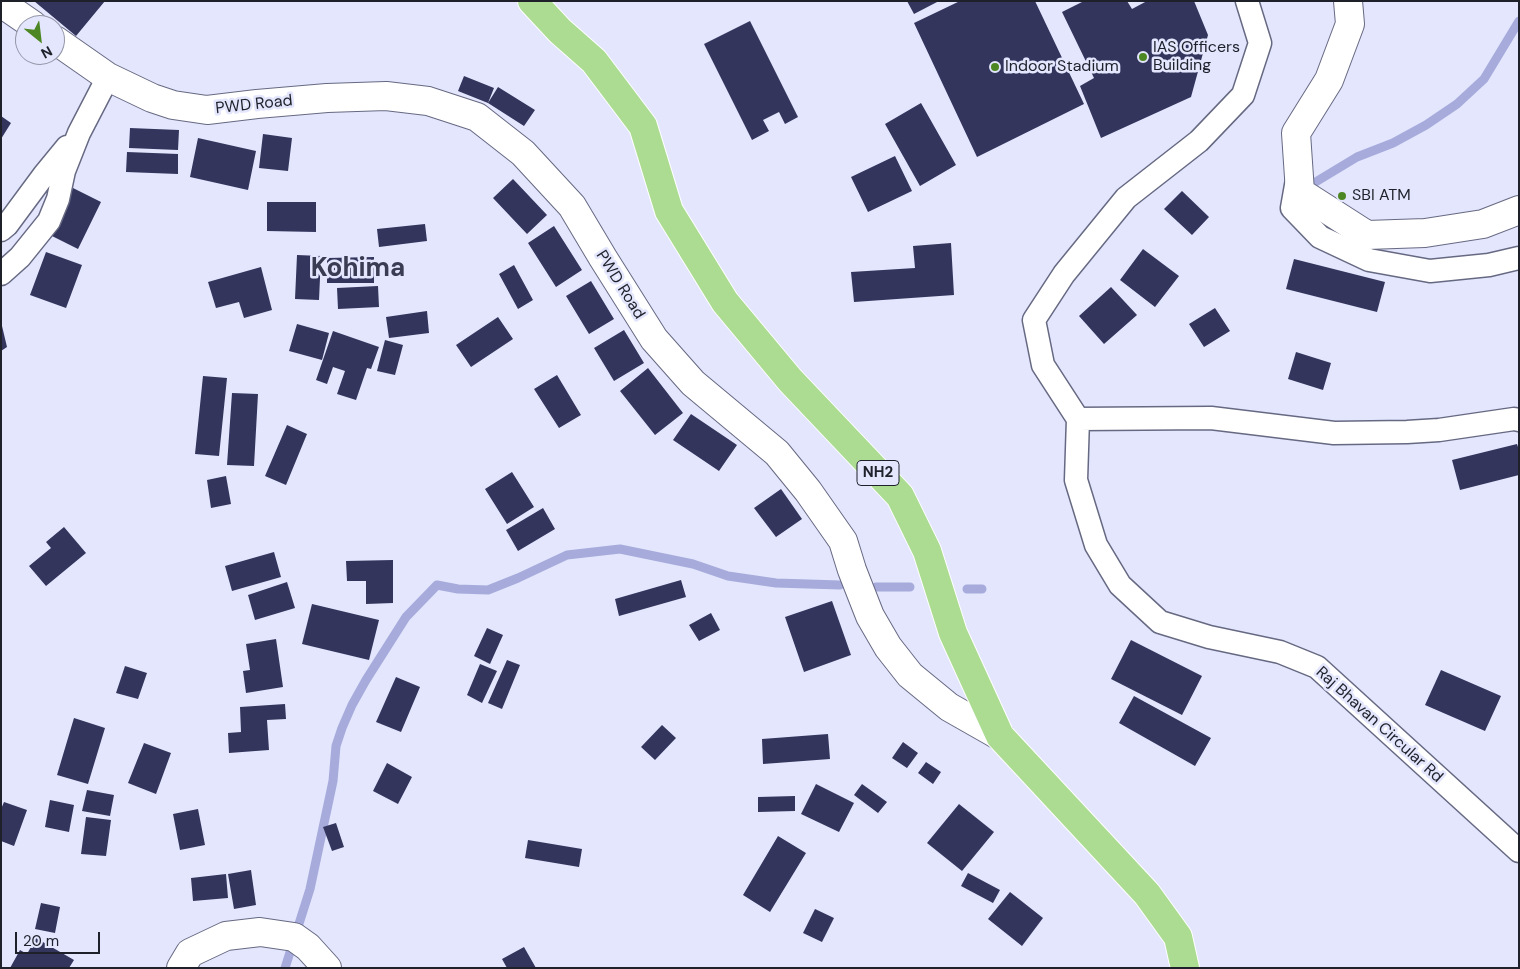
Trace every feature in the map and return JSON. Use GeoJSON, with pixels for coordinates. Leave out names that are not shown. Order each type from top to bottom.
{"type":"FeatureCollection","features":[{"type":"Feature","properties":{"kind":"highway","name":"NH2"},"geometry":{"type":"LineString","coordinates":[[532,1],[560,31],[594,62],[643,126],[669,211],[725,302],[790,380],[900,496],[927,552],[952,633],[1000,736],[1147,894],[1178,937],[1185,968]]}},
{"type":"Feature","properties":{"kind":"street"},"geometry":{"type":"LineString","coordinates":[[1247,1],[1260,43],[1243,95],[1199,141],[1126,198],[1064,274],[1034,320],[1043,365],[1078,419],[1211,418],[1334,434],[1439,430],[1514,419],[1519,420]]}},
{"type":"Feature","properties":{"kind":"street"},"geometry":{"type":"LineString","coordinates":[[1365,1],[1349,12],[1329,80],[1296,132],[1300,192],[1367,234],[1425,233],[1483,224],[1519,210]]}},
{"type":"Feature","properties":{"kind":"street"},"geometry":{"type":"LineString","coordinates":[[1,2],[19,15]]}},
{"type":"Feature","properties":{"kind":"street","name":"PWD Road"},"geometry":{"type":"LineString","coordinates":[[65,47],[108,77],[152,98],[174,105],[207,110],[327,98],[386,96],[428,101],[477,117],[524,153],[572,206],[654,339],[693,383],[777,453],[808,491],[843,541],[870,616],[888,647],[910,675],[949,707],[1000,736]]}},
{"type":"Feature","properties":{"kind":"street"},"geometry":{"type":"LineString","coordinates":[[1,274],[20,257],[49,221],[58,200],[64,171],[79,133],[108,77]]}},
{"type":"Feature","properties":{"kind":"street"},"geometry":{"type":"LineString","coordinates":[[1,230],[79,133]]}},
{"type":"Feature","properties":{"kind":"street"},"geometry":{"type":"LineString","coordinates":[[1299,171],[1292,208],[1320,237],[1368,260],[1430,271],[1489,265],[1519,258]]}},
{"type":"Feature","properties":{"kind":"street","name":"Raj Bhavan Circular Rd"},"geometry":{"type":"LineString","coordinates":[[1078,419],[1076,480],[1096,545],[1120,585],[1160,622],[1209,636],[1280,652],[1316,667],[1519,851]]}},
{"type":"Feature","properties":{"kind":"street"},"geometry":{"type":"LineString","coordinates":[[181,968],[190,953],[226,936],[260,932],[294,937],[308,947],[327,968]]}},
{"type":"Feature","properties":{"kind":"building"},"geometry":{"type":"Polygon","coordinates":[[[34,1],[105,1],[76,36],[65,27],[65,15],[51,15],[34,1]]]}},
{"type":"Feature","properties":{"kind":"building"},"geometry":{"type":"Polygon","coordinates":[[[907,1],[939,1],[914,14],[907,1]]]}},
{"type":"Feature","properties":{"kind":"building","name":"Indoor Stadium"},"geometry":{"type":"Polygon","coordinates":[[[960,1],[1035,1],[1084,104],[977,157],[914,23],[960,1]]]}},
{"type":"Feature","properties":{"kind":"building","name":"IAS Officers Building"},"geometry":{"type":"Polygon","coordinates":[[[1084,1],[1127,1],[1132,9],[1147,1],[1194,1],[1208,35],[1191,97],[1101,138],[1080,86],[1094,78],[1062,12],[1084,1]]]}},
{"type":"Feature","properties":{"kind":"building"},"geometry":{"type":"Polygon","coordinates":[[[750,21],[798,117],[785,124],[779,112],[763,120],[769,131],[752,140],[704,44],[750,21]]]}},
{"type":"Feature","properties":{"kind":"building"},"geometry":{"type":"Polygon","coordinates":[[[464,76],[494,88],[488,103],[458,91],[464,76]]]}},
{"type":"Feature","properties":{"kind":"building"},"geometry":{"type":"Polygon","coordinates":[[[498,87],[535,110],[524,126],[488,103],[498,87]]]}},
{"type":"Feature","properties":{"kind":"building"},"geometry":{"type":"Polygon","coordinates":[[[921,103],[956,165],[920,186],[885,124],[921,103]]]}},
{"type":"Feature","properties":{"kind":"building"},"geometry":{"type":"Polygon","coordinates":[[[1,116],[11,123],[1,139],[1,116]]]}},
{"type":"Feature","properties":{"kind":"building"},"geometry":{"type":"Polygon","coordinates":[[[130,128],[179,130],[178,150],[129,148],[130,128]]]}},
{"type":"Feature","properties":{"kind":"building"},"geometry":{"type":"Polygon","coordinates":[[[263,134],[292,138],[288,171],[259,168],[263,134]]]}},
{"type":"Feature","properties":{"kind":"building"},"geometry":{"type":"Polygon","coordinates":[[[198,138],[256,151],[248,190],[190,177],[198,138]]]}},
{"type":"Feature","properties":{"kind":"building"},"geometry":{"type":"Polygon","coordinates":[[[127,152],[178,154],[178,174],[126,172],[127,152]]]}},
{"type":"Feature","properties":{"kind":"building"},"geometry":{"type":"Polygon","coordinates":[[[895,156],[912,191],[868,212],[851,177],[895,156]]]}},
{"type":"Feature","properties":{"kind":"building"},"geometry":{"type":"Polygon","coordinates":[[[513,179],[547,215],[527,234],[493,198],[513,179]]]}},
{"type":"Feature","properties":{"kind":"building"},"geometry":{"type":"Polygon","coordinates":[[[73,188],[101,202],[78,249],[50,235],[73,188]]]}},
{"type":"Feature","properties":{"kind":"building"},"geometry":{"type":"Polygon","coordinates":[[[1182,191],[1209,217],[1192,235],[1164,209],[1182,191]]]}},
{"type":"Feature","properties":{"kind":"building"},"geometry":{"type":"Polygon","coordinates":[[[267,202],[316,202],[316,232],[267,231],[267,202]]]}},
{"type":"Feature","properties":{"kind":"building"},"geometry":{"type":"Polygon","coordinates":[[[425,224],[427,241],[379,247],[377,229],[425,224]]]}},
{"type":"Feature","properties":{"kind":"building"},"geometry":{"type":"Polygon","coordinates":[[[554,226],[582,270],[556,287],[528,243],[554,226]]]}},
{"type":"Feature","properties":{"kind":"building"},"geometry":{"type":"Polygon","coordinates":[[[951,243],[954,295],[854,302],[851,272],[915,268],[913,246],[951,243]]]}},
{"type":"Feature","properties":{"kind":"building"},"geometry":{"type":"Polygon","coordinates":[[[1143,249],[1179,276],[1155,307],[1120,280],[1143,249]]]}},
{"type":"Feature","properties":{"kind":"building"},"geometry":{"type":"Polygon","coordinates":[[[46,252],[82,265],[66,308],[30,295],[46,252]]]}},
{"type":"Feature","properties":{"kind":"building"},"geometry":{"type":"Polygon","coordinates":[[[297,255],[321,256],[319,300],[295,299],[297,255]]]}},
{"type":"Feature","properties":{"kind":"building"},"geometry":{"type":"Polygon","coordinates":[[[374,257],[374,283],[327,283],[327,258],[374,257]]]}},
{"type":"Feature","properties":{"kind":"building"},"geometry":{"type":"Polygon","coordinates":[[[1294,259],[1385,282],[1377,312],[1286,289],[1294,259]]]}},
{"type":"Feature","properties":{"kind":"building"},"geometry":{"type":"Polygon","coordinates":[[[514,265],[533,300],[518,309],[499,274],[514,265]]]}},
{"type":"Feature","properties":{"kind":"building"},"geometry":{"type":"Polygon","coordinates":[[[261,267],[272,310],[244,318],[239,302],[216,308],[208,282],[261,267]]]}},
{"type":"Feature","properties":{"kind":"building"},"geometry":{"type":"Polygon","coordinates":[[[591,281],[614,319],[589,334],[566,296],[591,281]]]}},
{"type":"Feature","properties":{"kind":"building"},"geometry":{"type":"Polygon","coordinates":[[[378,286],[379,307],[338,309],[337,288],[378,286]]]}},
{"type":"Feature","properties":{"kind":"building"},"geometry":{"type":"Polygon","coordinates":[[[1111,287],[1137,315],[1104,344],[1079,316],[1111,287]]]}},
{"type":"Feature","properties":{"kind":"building"},"geometry":{"type":"Polygon","coordinates":[[[1215,308],[1230,331],[1204,347],[1189,324],[1215,308]]]}},
{"type":"Feature","properties":{"kind":"building"},"geometry":{"type":"Polygon","coordinates":[[[427,311],[429,333],[389,338],[386,317],[427,311]]]}},
{"type":"Feature","properties":{"kind":"building"},"geometry":{"type":"Polygon","coordinates":[[[498,317],[513,339],[471,367],[456,345],[498,317]]]}},
{"type":"Feature","properties":{"kind":"building"},"geometry":{"type":"Polygon","coordinates":[[[297,324],[329,333],[322,360],[289,351],[297,324]]]}},
{"type":"Feature","properties":{"kind":"building"},"geometry":{"type":"Polygon","coordinates":[[[1,327],[7,347],[1,351],[1,327]]]}},
{"type":"Feature","properties":{"kind":"building"},"geometry":{"type":"Polygon","coordinates":[[[624,330],[644,363],[614,381],[594,348],[624,330]]]}},
{"type":"Feature","properties":{"kind":"building"},"geometry":{"type":"Polygon","coordinates":[[[333,331],[379,347],[371,369],[367,368],[356,400],[337,394],[345,371],[333,367],[327,384],[316,380],[333,331]]]}},
{"type":"Feature","properties":{"kind":"building"},"geometry":{"type":"Polygon","coordinates":[[[385,340],[403,345],[395,375],[377,371],[385,340]]]}},
{"type":"Feature","properties":{"kind":"building"},"geometry":{"type":"Polygon","coordinates":[[[1296,352],[1331,363],[1323,390],[1288,379],[1296,352]]]}},
{"type":"Feature","properties":{"kind":"building"},"geometry":{"type":"Polygon","coordinates":[[[648,368],[683,413],[655,435],[620,391],[648,368]]]}},
{"type":"Feature","properties":{"kind":"building"},"geometry":{"type":"Polygon","coordinates":[[[557,375],[581,415],[559,428],[534,389],[557,375]]]}},
{"type":"Feature","properties":{"kind":"building"},"geometry":{"type":"Polygon","coordinates":[[[203,376],[227,378],[219,456],[195,454],[203,376]]]}},
{"type":"Feature","properties":{"kind":"building"},"geometry":{"type":"Polygon","coordinates":[[[232,393],[258,394],[254,466],[227,465],[232,393]]]}},
{"type":"Feature","properties":{"kind":"building"},"geometry":{"type":"Polygon","coordinates":[[[691,414],[737,445],[719,471],[673,440],[691,414]]]}},
{"type":"Feature","properties":{"kind":"building"},"geometry":{"type":"Polygon","coordinates":[[[287,425],[307,434],[286,485],[265,476],[287,425]]]}},
{"type":"Feature","properties":{"kind":"building"},"geometry":{"type":"Polygon","coordinates":[[[1517,444],[1519,450],[1519,475],[1460,490],[1452,460],[1517,444]]]}},
{"type":"Feature","properties":{"kind":"building"},"geometry":{"type":"Polygon","coordinates":[[[512,472],[534,507],[507,524],[485,489],[512,472]]]}},
{"type":"Feature","properties":{"kind":"building"},"geometry":{"type":"Polygon","coordinates":[[[226,476],[231,504],[211,508],[207,480],[226,476]]]}},
{"type":"Feature","properties":{"kind":"building"},"geometry":{"type":"Polygon","coordinates":[[[781,489],[802,519],[776,537],[754,508],[781,489]]]}},
{"type":"Feature","properties":{"kind":"building"},"geometry":{"type":"Polygon","coordinates":[[[543,508],[555,529],[518,551],[506,530],[543,508]]]}},
{"type":"Feature","properties":{"kind":"building"},"geometry":{"type":"Polygon","coordinates":[[[64,527],[86,553],[46,586],[29,566],[51,548],[46,542],[64,527]]]}},
{"type":"Feature","properties":{"kind":"building"},"geometry":{"type":"Polygon","coordinates":[[[274,552],[281,577],[232,591],[225,566],[274,552]]]}},
{"type":"Feature","properties":{"kind":"building"},"geometry":{"type":"Polygon","coordinates":[[[393,560],[393,603],[366,604],[366,581],[347,581],[346,561],[393,560]]]}},
{"type":"Feature","properties":{"kind":"building"},"geometry":{"type":"Polygon","coordinates":[[[681,580],[686,597],[619,616],[615,599],[681,580]]]}},
{"type":"Feature","properties":{"kind":"building"},"geometry":{"type":"Polygon","coordinates":[[[287,582],[295,608],[255,620],[248,595],[287,582]]]}},
{"type":"Feature","properties":{"kind":"building"},"geometry":{"type":"Polygon","coordinates":[[[832,601],[851,655],[804,672],[785,617],[832,601]]]}},
{"type":"Feature","properties":{"kind":"building"},"geometry":{"type":"Polygon","coordinates":[[[312,604],[379,620],[369,660],[302,644],[312,604]]]}},
{"type":"Feature","properties":{"kind":"building"},"geometry":{"type":"Polygon","coordinates":[[[711,613],[720,630],[699,641],[689,625],[711,613]]]}},
{"type":"Feature","properties":{"kind":"building"},"geometry":{"type":"Polygon","coordinates":[[[487,628],[503,635],[490,664],[474,656],[487,628]]]}},
{"type":"Feature","properties":{"kind":"building"},"geometry":{"type":"Polygon","coordinates":[[[276,639],[283,687],[246,693],[243,671],[250,670],[246,644],[276,639]]]}},
{"type":"Feature","properties":{"kind":"building"},"geometry":{"type":"Polygon","coordinates":[[[1131,640],[1202,676],[1182,715],[1111,679],[1131,640]]]}},
{"type":"Feature","properties":{"kind":"building"},"geometry":{"type":"Polygon","coordinates":[[[507,660],[520,665],[502,709],[488,703],[507,660]]]}},
{"type":"Feature","properties":{"kind":"building"},"geometry":{"type":"Polygon","coordinates":[[[480,664],[497,671],[482,703],[467,695],[480,664]]]}},
{"type":"Feature","properties":{"kind":"building"},"geometry":{"type":"Polygon","coordinates":[[[125,666],[147,673],[138,699],[116,693],[125,666]]]}},
{"type":"Feature","properties":{"kind":"building"},"geometry":{"type":"Polygon","coordinates":[[[1441,670],[1501,696],[1485,731],[1425,705],[1441,670]]]}},
{"type":"Feature","properties":{"kind":"building"},"geometry":{"type":"Polygon","coordinates":[[[396,677],[420,687],[401,732],[376,722],[396,677]]]}},
{"type":"Feature","properties":{"kind":"building"},"geometry":{"type":"Polygon","coordinates":[[[1134,696],[1211,738],[1195,766],[1119,723],[1134,696]]]}},
{"type":"Feature","properties":{"kind":"building"},"geometry":{"type":"Polygon","coordinates":[[[285,704],[286,719],[267,720],[269,750],[229,753],[228,733],[241,732],[240,707],[285,704]]]}},
{"type":"Feature","properties":{"kind":"building"},"geometry":{"type":"Polygon","coordinates":[[[74,718],[105,728],[88,784],[57,775],[74,718]]]}},
{"type":"Feature","properties":{"kind":"building"},"geometry":{"type":"Polygon","coordinates":[[[662,725],[676,738],[655,760],[641,747],[662,725]]]}},
{"type":"Feature","properties":{"kind":"building"},"geometry":{"type":"Polygon","coordinates":[[[828,734],[830,759],[763,764],[762,739],[828,734]]]}},
{"type":"Feature","properties":{"kind":"building"},"geometry":{"type":"Polygon","coordinates":[[[903,742],[918,753],[907,768],[892,758],[903,742]]]}},
{"type":"Feature","properties":{"kind":"building"},"geometry":{"type":"Polygon","coordinates":[[[144,743],[171,753],[156,794],[128,783],[144,743]]]}},
{"type":"Feature","properties":{"kind":"building"},"geometry":{"type":"Polygon","coordinates":[[[926,762],[941,772],[933,784],[918,773],[926,762]]]}},
{"type":"Feature","properties":{"kind":"building"},"geometry":{"type":"Polygon","coordinates":[[[387,763],[412,777],[398,804],[373,791],[387,763]]]}},
{"type":"Feature","properties":{"kind":"building"},"geometry":{"type":"Polygon","coordinates":[[[816,784],[854,803],[839,832],[801,814],[816,784]]]}},
{"type":"Feature","properties":{"kind":"building"},"geometry":{"type":"Polygon","coordinates":[[[862,784],[887,802],[878,813],[854,795],[862,784]]]}},
{"type":"Feature","properties":{"kind":"building"},"geometry":{"type":"Polygon","coordinates":[[[87,790],[114,795],[110,816],[82,811],[87,790]]]}},
{"type":"Feature","properties":{"kind":"building"},"geometry":{"type":"Polygon","coordinates":[[[795,796],[795,811],[758,812],[758,797],[795,796]]]}},
{"type":"Feature","properties":{"kind":"building"},"geometry":{"type":"Polygon","coordinates":[[[50,800],[74,805],[69,832],[45,827],[50,800]]]}},
{"type":"Feature","properties":{"kind":"building"},"geometry":{"type":"Polygon","coordinates":[[[4,802],[27,810],[14,846],[1,841],[1,809],[4,802]]]}},
{"type":"Feature","properties":{"kind":"building"},"geometry":{"type":"Polygon","coordinates":[[[959,804],[994,832],[962,871],[927,843],[959,804]]]}},
{"type":"Feature","properties":{"kind":"building"},"geometry":{"type":"Polygon","coordinates":[[[198,809],[205,845],[180,850],[173,814],[198,809]]]}},
{"type":"Feature","properties":{"kind":"building"},"geometry":{"type":"Polygon","coordinates":[[[86,817],[111,820],[106,856],[81,854],[86,817]]]}},
{"type":"Feature","properties":{"kind":"building"},"geometry":{"type":"Polygon","coordinates":[[[336,823],[344,847],[332,851],[323,827],[336,823]]]}},
{"type":"Feature","properties":{"kind":"building"},"geometry":{"type":"Polygon","coordinates":[[[778,836],[806,853],[770,912],[743,895],[778,836]]]}},
{"type":"Feature","properties":{"kind":"building"},"geometry":{"type":"Polygon","coordinates":[[[528,840],[582,849],[579,867],[525,858],[528,840]]]}},
{"type":"Feature","properties":{"kind":"building"},"geometry":{"type":"Polygon","coordinates":[[[251,870],[256,905],[234,909],[228,874],[251,870]]]}},
{"type":"Feature","properties":{"kind":"building"},"geometry":{"type":"Polygon","coordinates":[[[968,873],[1000,890],[993,903],[961,886],[968,873]]]}},
{"type":"Feature","properties":{"kind":"building"},"geometry":{"type":"Polygon","coordinates":[[[226,874],[228,898],[193,901],[191,878],[226,874]]]}},
{"type":"Feature","properties":{"kind":"building"},"geometry":{"type":"Polygon","coordinates":[[[1010,892],[1043,918],[1022,946],[988,919],[1010,892]]]}},
{"type":"Feature","properties":{"kind":"building"},"geometry":{"type":"Polygon","coordinates":[[[41,903],[60,907],[55,933],[35,929],[41,903]]]}},
{"type":"Feature","properties":{"kind":"building"},"geometry":{"type":"Polygon","coordinates":[[[815,909],[834,918],[822,942],[803,933],[815,909]]]}},
{"type":"Feature","properties":{"kind":"building"},"geometry":{"type":"Polygon","coordinates":[[[36,938],[74,960],[69,968],[10,968],[20,950],[27,954],[36,938]]]}},
{"type":"Feature","properties":{"kind":"building"},"geometry":{"type":"Polygon","coordinates":[[[524,947],[536,968],[507,968],[502,959],[524,947]]]}},
{"type":"Feature","properties":{"kind":"waterway"},"geometry":{"type":"LineString","coordinates":[[1304,189],[1357,157],[1393,143],[1426,125],[1457,104],[1484,79],[1519,21]]}},
{"type":"Feature","properties":{"kind":"waterway"},"geometry":{"type":"LineString","coordinates":[[285,968],[310,889],[333,781],[336,746],[342,728],[366,680],[406,617],[437,585],[458,589],[488,590],[567,555],[620,549],[693,564],[728,576],[776,583],[840,585]]}},
{"type":"Feature","properties":{"kind":"waterway"},"geometry":{"type":"LineString","coordinates":[[876,587],[910,587]]}},
{"type":"Feature","properties":{"kind":"waterway"},"geometry":{"type":"LineString","coordinates":[[967,589],[982,589]]}},
{"type":"Feature","properties":{"kind":"place","name":"IAS Officers Building"},"geometry":{"type":"Point","coordinates":[1143,57]}},
{"type":"Feature","properties":{"kind":"place","name":"Indoor Stadium"},"geometry":{"type":"Point","coordinates":[995,67]}},
{"type":"Feature","properties":{"kind":"place","name":"SBI ATM"},"geometry":{"type":"Point","coordinates":[1342,196]}},
{"type":"Feature","properties":{"kind":"district","name":"Kohima"},"geometry":{"type":"Point","coordinates":[358,269]}}]}
